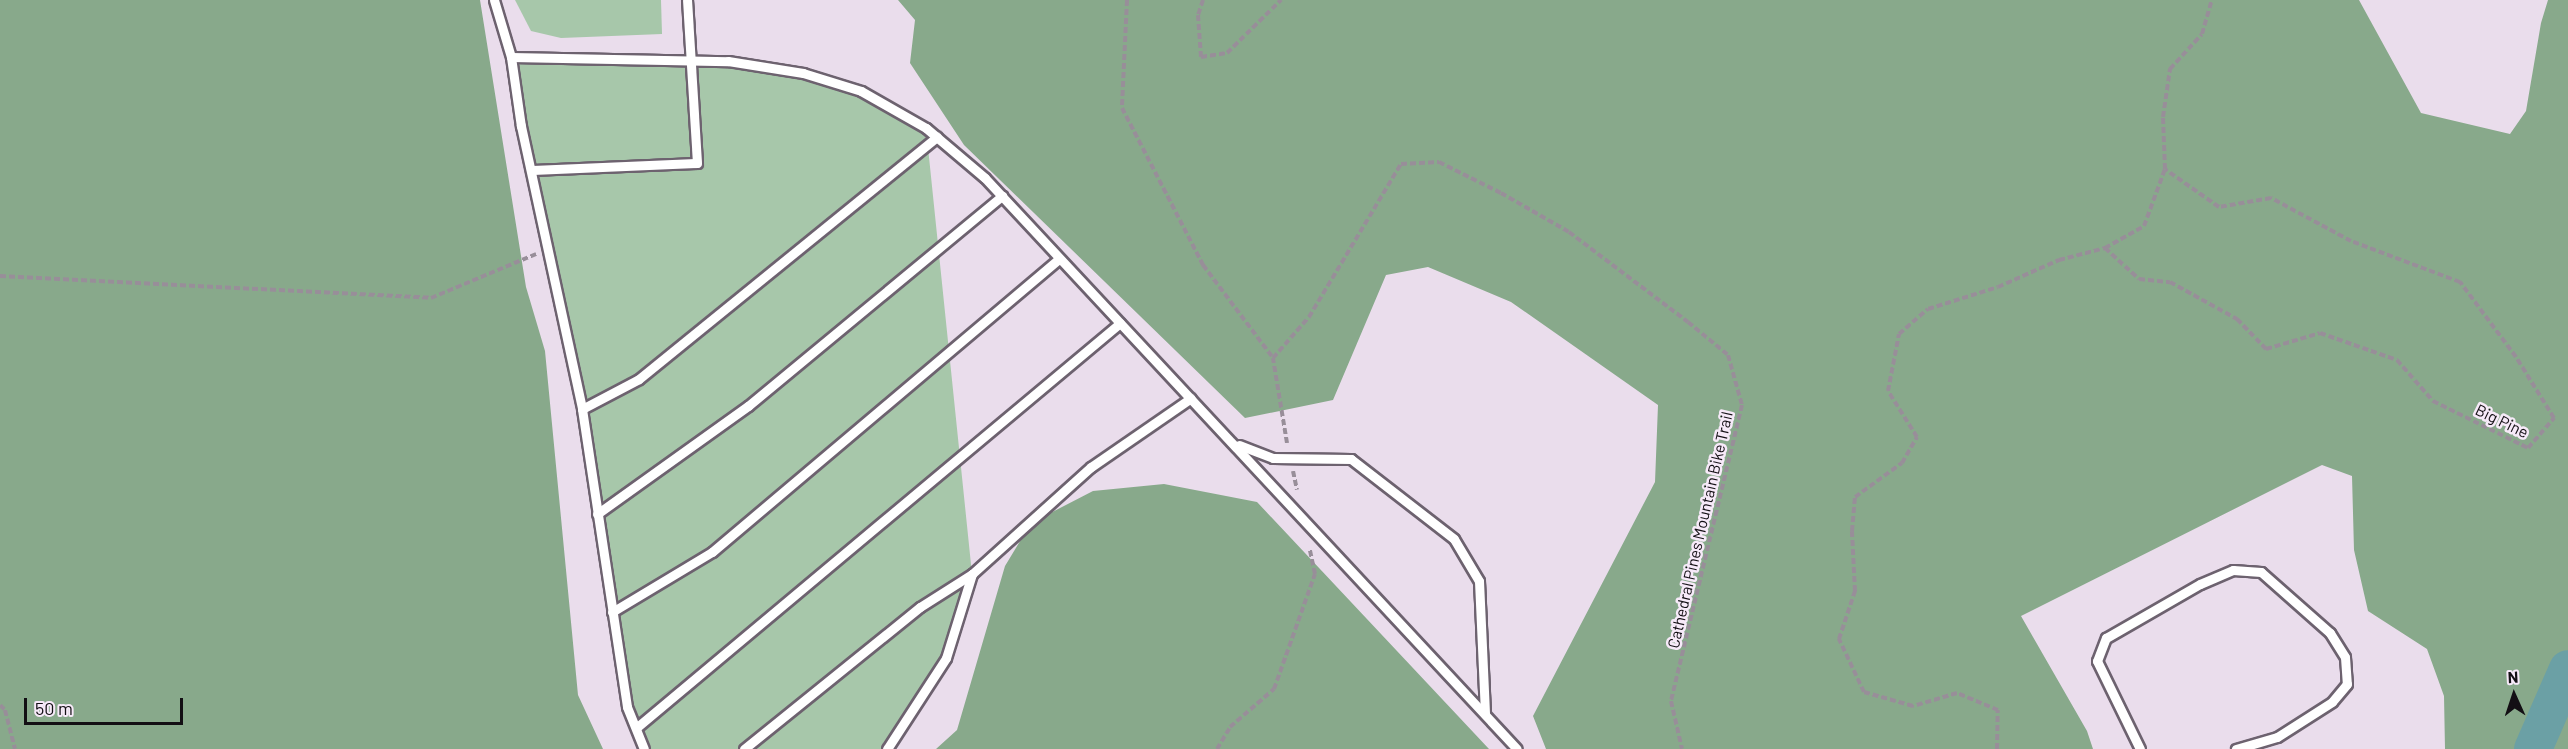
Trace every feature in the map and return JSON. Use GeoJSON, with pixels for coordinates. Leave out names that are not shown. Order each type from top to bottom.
{"type":"FeatureCollection","features":[{"type":"Feature","properties":{"kind":"lane"},"geometry":{"type":"LineString","coordinates":[[494,0],[511,57],[531,170],[550,248],[582,409],[627,707],[644,749]]}},
{"type":"Feature","properties":{"kind":"lane"},"geometry":{"type":"LineString","coordinates":[[531,170],[697,163],[687,0]]}},
{"type":"Feature","properties":{"kind":"lane"},"geometry":{"type":"LineString","coordinates":[[511,57],[692,59],[803,72],[861,91],[937,137],[1002,196],[1303,516],[1517,749]]}},
{"type":"Feature","properties":{"kind":"lane"},"geometry":{"type":"LineString","coordinates":[[582,409],[639,379],[937,137]]}},
{"type":"Feature","properties":{"kind":"lane"},"geometry":{"type":"LineString","coordinates":[[597,514],[748,406],[1002,196]]}},
{"type":"Feature","properties":{"kind":"lane"},"geometry":{"type":"LineString","coordinates":[[612,612],[712,552],[1059,259]]}},
{"type":"Feature","properties":{"kind":"lane"},"geometry":{"type":"LineString","coordinates":[[636,728],[1120,323]]}},
{"type":"Feature","properties":{"kind":"lane"},"geometry":{"type":"LineString","coordinates":[[744,749],[920,607],[972,574],[1090,466],[1191,398]]}},
{"type":"Feature","properties":{"kind":"lane"},"geometry":{"type":"LineString","coordinates":[[1234,443],[1273,458],[1351,459],[1454,539],[1479,581],[1485,713]]}},
{"type":"Feature","properties":{"kind":"lane"},"geometry":{"type":"LineString","coordinates":[[2140,749],[2097,662],[2106,638],[2200,584],[2233,570],[2261,572],[2330,633],[2345,657],[2347,684],[2332,702],[2277,737],[2236,749]]}},
{"type":"Feature","properties":{"kind":"lane"},"geometry":{"type":"LineString","coordinates":[[887,749],[946,658],[972,574]]}},
{"type":"Feature","properties":{"kind":"path"},"geometry":{"type":"LineString","coordinates":[[1127,0],[1122,108],[1203,265],[1273,358],[1315,574],[1274,689],[1230,728],[1217,749]]}},
{"type":"Feature","properties":{"kind":"path"},"geometry":{"type":"LineString","coordinates":[[1203,0],[1198,15],[1201,57],[1227,53],[1281,0]]}},
{"type":"Feature","properties":{"kind":"path"},"geometry":{"type":"LineString","coordinates":[[1997,749],[1998,710],[1957,693],[1913,706],[1864,692],[1839,639],[1856,591],[1852,531],[1855,496],[1902,463],[1917,437],[1888,391],[1899,334],[1928,309],[1998,287],[2059,260],[2105,248],[2144,225],[2165,169],[2163,117],[2169,69],[2202,34],[2212,0]]}},
{"type":"Feature","properties":{"kind":"path","name":"Cathedral Pines Mountain Bike Trail"},"geometry":{"type":"LineString","coordinates":[[1273,358],[1309,317],[1401,164],[1438,162],[1569,232],[1728,355],[1742,405],[1671,701],[1682,749]]}},
{"type":"Feature","properties":{"kind":"path","name":"Big Pine"},"geometry":{"type":"LineString","coordinates":[[2105,248],[2139,279],[2170,282],[2237,319],[2266,349],[2320,333],[2397,360],[2433,401],[2528,448],[2554,418],[2516,357],[2460,282],[2351,241],[2271,198],[2219,207],[2165,169]]}},
{"type":"Feature","properties":{"kind":"path"},"geometry":{"type":"LineString","coordinates":[[0,276],[431,298],[550,248]]}},
{"type":"Feature","properties":{"kind":"path"},"geometry":{"type":"LineString","coordinates":[[0,705],[5,710],[15,749]]}},
{"type":"Feature","properties":{"kind":"green space"},"geometry":{"type":"Polygon","coordinates":[[[0,0],[480,0],[526,287],[545,351],[578,695],[603,749],[0,749],[0,0]]]}},
{"type":"Feature","properties":{"kind":"green space"},"geometry":{"type":"Polygon","coordinates":[[[515,0],[661,0],[662,34],[561,38],[531,31],[515,0]]]}},
{"type":"Feature","properties":{"kind":"green space"},"geometry":{"type":"Polygon","coordinates":[[[898,0],[2359,0],[2421,113],[2510,134],[2526,111],[2541,23],[2548,0],[2568,0],[2568,749],[2445,749],[2444,696],[2427,649],[2368,611],[2354,550],[2352,476],[2322,465],[2021,616],[2087,731],[2093,749],[1546,749],[1533,716],[1655,482],[1658,405],[1511,302],[1428,267],[1386,275],[1333,400],[1245,418],[964,145],[910,63],[915,20],[898,0]]]}},
{"type":"Feature","properties":{"kind":"green space"},"geometry":{"type":"Polygon","coordinates":[[[511,57],[692,59],[803,73],[861,91],[926,128],[972,574],[946,658],[887,749],[644,749],[627,707],[582,409],[511,57]]]}},
{"type":"Feature","properties":{"kind":"green space"},"geometry":{"type":"Polygon","coordinates":[[[1164,484],[1257,502],[1489,749],[936,749],[957,730],[1005,566],[1031,523],[1093,491],[1164,484]]]}},
{"type":"Feature","properties":{"kind":"waterway"},"geometry":{"type":"LineString","coordinates":[[2533,749],[2568,669]]}}]}
